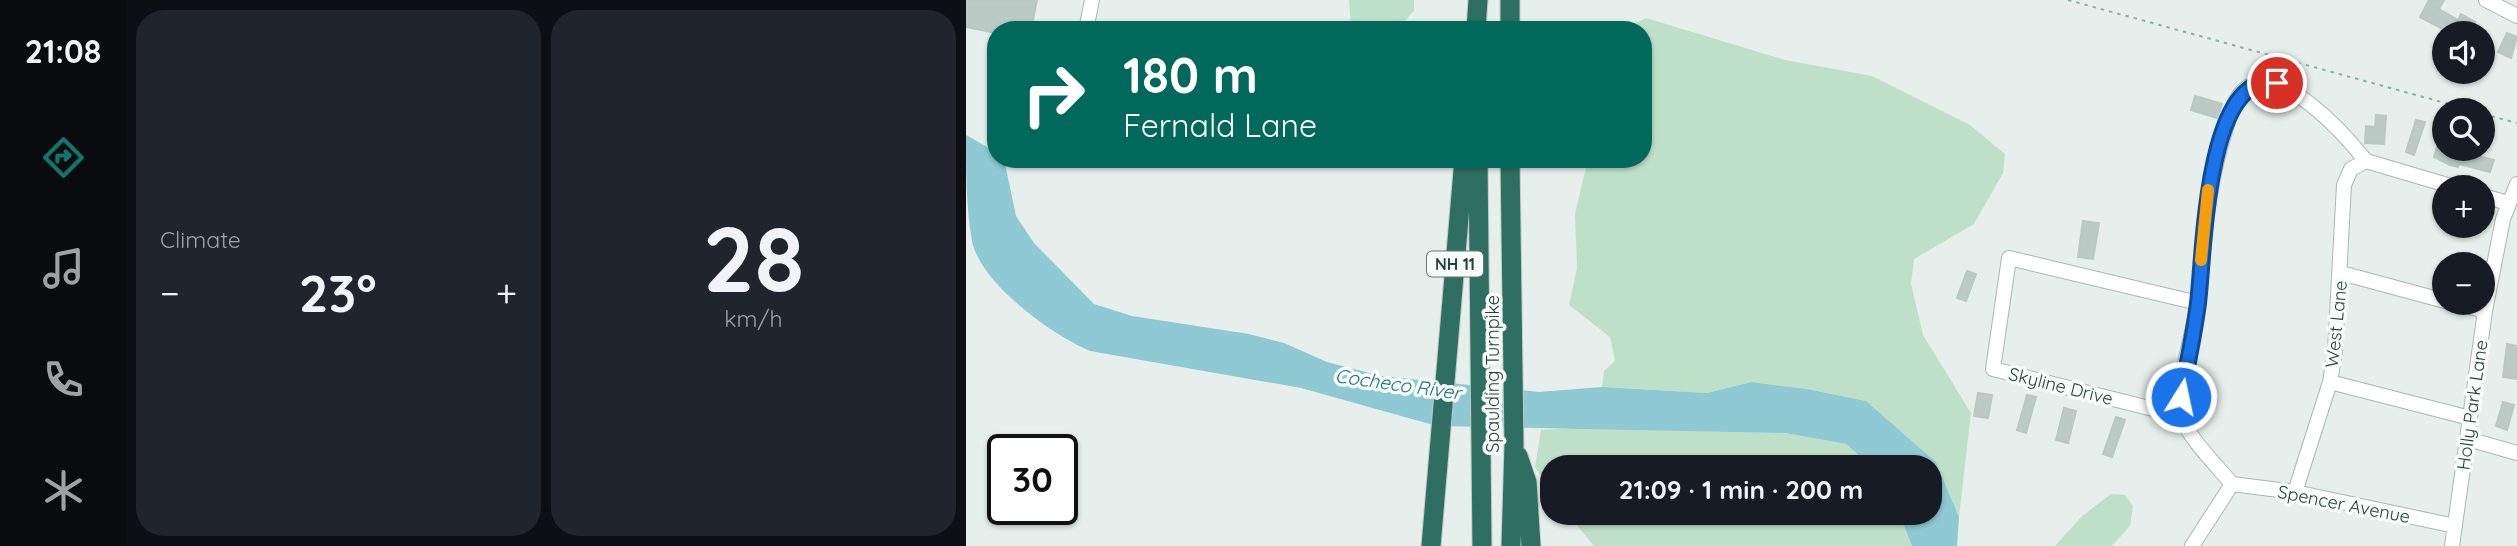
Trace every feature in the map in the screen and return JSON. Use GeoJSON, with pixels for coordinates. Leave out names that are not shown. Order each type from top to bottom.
{"type":"FeatureCollection","features":[{"type":"Feature","properties":{"kind":"highway"},"geometry":{"type":"LineString","coordinates":[[1477,21],[1478,0]]}},
{"type":"Feature","properties":{"kind":"highway"},"geometry":{"type":"LineString","coordinates":[[1510,0],[1510,21]]}},
{"type":"Feature","properties":{"kind":"highway","name":"NH 11"},"geometry":{"type":"LineString","coordinates":[[1431,546],[1463,168]]}},
{"type":"Feature","properties":{"kind":"highway","name":"Spaulding Turnpike"},"geometry":{"type":"LineString","coordinates":[[1479,168],[1479,447],[1482,546]]}},
{"type":"Feature","properties":{"kind":"highway","name":"Spaulding Turnpike"},"geometry":{"type":"LineString","coordinates":[[1510,168],[1514,445],[1511,546]]}},
{"type":"Feature","properties":{"kind":"highway"},"geometry":{"type":"LineString","coordinates":[[1514,445],[1527,482],[1531,546]]}},
{"type":"Feature","properties":{"kind":"street"},"geometry":{"type":"LineString","coordinates":[[1088,21],[1092,0]]}},
{"type":"Feature","properties":{"kind":"street"},"geometry":{"type":"LineString","coordinates":[[2486,0],[2517,16]]}},
{"type":"Feature","properties":{"kind":"street"},"geometry":{"type":"LineString","coordinates":[[2192,546],[2232,484],[2181,416],[2181,397],[2198,303],[2208,194],[2231,111],[2245,90],[2267,81],[2294,93],[2336,127],[2366,161],[2432,180]]}},
{"type":"Feature","properties":{"kind":"street","name":"West Lane"},"geometry":{"type":"LineString","coordinates":[[2295,492],[2330,382],[2341,273],[2344,185],[2351,169],[2366,161]]}},
{"type":"Feature","properties":{"kind":"street","name":"Holly Park Lane"},"geometry":{"type":"LineString","coordinates":[[2495,264],[2508,203],[2517,184]]}},
{"type":"Feature","properties":{"kind":"street"},"geometry":{"type":"LineString","coordinates":[[2495,199],[2508,203]]}},
{"type":"Feature","properties":{"kind":"street","name":"Skyline Drive"},"geometry":{"type":"LineString","coordinates":[[2181,416],[1993,369],[1994,347],[2009,258],[2198,303]]}},
{"type":"Feature","properties":{"kind":"street"},"geometry":{"type":"LineString","coordinates":[[2341,273],[2432,297]]}},
{"type":"Feature","properties":{"kind":"street","name":"Holly Park Lane"},"geometry":{"type":"LineString","coordinates":[[2452,546],[2484,315]]}},
{"type":"Feature","properties":{"kind":"street"},"geometry":{"type":"LineString","coordinates":[[2330,382],[2470,418]]}},
{"type":"Feature","properties":{"kind":"street"},"geometry":{"type":"LineString","coordinates":[[2468,439],[2517,453]]}},
{"type":"Feature","properties":{"kind":"street","name":"Spencer Avenue"},"geometry":{"type":"LineString","coordinates":[[2232,484],[2295,492],[2455,526]]}},
{"type":"Feature","properties":{"kind":"path"},"geometry":{"type":"LineString","coordinates":[[2068,0],[2432,99]]}},
{"type":"Feature","properties":{"kind":"path"},"geometry":{"type":"LineString","coordinates":[[2495,117],[2517,123]]}},
{"type":"Feature","properties":{"kind":"green space"},"geometry":{"type":"Polygon","coordinates":[[[1349,0],[1414,0],[1414,10],[1405,21],[1350,21],[1349,0]]]}},
{"type":"Feature","properties":{"kind":"green space"},"geometry":{"type":"Polygon","coordinates":[[[1646,18],[1785,60],[1872,76],[1970,125],[2005,154],[2003,173],[1974,224],[1914,259],[1911,284],[1923,335],[1971,413],[1959,517],[1942,476],[1942,455],[1928,455],[1866,401],[1807,389],[1751,382],[1707,393],[1602,387],[1604,371],[1615,361],[1610,337],[1569,305],[1577,269],[1575,214],[1586,168],[1652,168],[1652,21],[1640,21],[1646,18]]]}},
{"type":"Feature","properties":{"kind":"green space"},"geometry":{"type":"Polygon","coordinates":[[[1575,428],[1785,433],[1846,444],[1858,455],[1540,455],[1540,475],[1535,467],[1541,430],[1575,428]]]}},
{"type":"Feature","properties":{"kind":"green space"},"geometry":{"type":"Polygon","coordinates":[[[2111,494],[2125,495],[2133,506],[2130,526],[2112,546],[2055,546],[2082,516],[2111,494]]]}},
{"type":"Feature","properties":{"kind":"green space"},"geometry":{"type":"Polygon","coordinates":[[[1577,525],[1904,525],[1912,546],[1594,546],[1577,525]]]}},
{"type":"Feature","properties":{"kind":"water","name":"Cocheco River"},"geometry":{"type":"Polygon","coordinates":[[[966,135],[987,147],[987,168],[1006,168],[1016,216],[1034,243],[1094,304],[1132,316],[1249,334],[1284,343],[1327,362],[1381,376],[1539,392],[1602,387],[1707,393],[1751,382],[1807,389],[1866,401],[1928,455],[1858,455],[1846,444],[1785,433],[1437,426],[1301,388],[1090,351],[1038,321],[1003,290],[978,257],[972,241],[966,135]]]}},
{"type":"Feature","properties":{"kind":"water"},"geometry":{"type":"Polygon","coordinates":[[[1942,476],[1959,517],[1957,546],[1912,546],[1904,525],[1942,525],[1942,476]]]}},
{"type":"Feature","properties":{"kind":"building"},"geometry":{"type":"Polygon","coordinates":[[[966,0],[1037,0],[1033,21],[987,21],[987,31],[966,27],[966,0]]]}},
{"type":"Feature","properties":{"kind":"building"},"geometry":{"type":"Polygon","coordinates":[[[2429,0],[2444,0],[2439,9],[2458,20],[2461,14],[2473,21],[2432,21],[2432,23],[2420,17],[2429,0]]]}},
{"type":"Feature","properties":{"kind":"building"},"geometry":{"type":"Polygon","coordinates":[[[2507,33],[2517,37],[2511,58],[2498,52],[2507,33]]]}},
{"type":"Feature","properties":{"kind":"building"},"geometry":{"type":"Polygon","coordinates":[[[2195,96],[2222,104],[2217,118],[2191,110],[2195,96]]]}},
{"type":"Feature","properties":{"kind":"building"},"geometry":{"type":"Polygon","coordinates":[[[2376,115],[2386,116],[2384,144],[2365,143],[2366,126],[2375,127],[2376,115]]]}},
{"type":"Feature","properties":{"kind":"building"},"geometry":{"type":"Polygon","coordinates":[[[2416,120],[2425,122],[2414,155],[2406,152],[2416,120]]]}},
{"type":"Feature","properties":{"kind":"building"},"geometry":{"type":"Polygon","coordinates":[[[2442,161],[2494,161],[2490,172],[2459,164],[2458,167],[2442,161]]]}},
{"type":"Feature","properties":{"kind":"building"},"geometry":{"type":"Polygon","coordinates":[[[2083,221],[2099,223],[2093,259],[2078,257],[2083,221]]]}},
{"type":"Feature","properties":{"kind":"building"},"geometry":{"type":"Polygon","coordinates":[[[1967,271],[1976,274],[1966,301],[1957,298],[1967,271]]]}},
{"type":"Feature","properties":{"kind":"building"},"geometry":{"type":"Polygon","coordinates":[[[2507,344],[2517,346],[2517,379],[2503,377],[2507,344]]]}},
{"type":"Feature","properties":{"kind":"building"},"geometry":{"type":"Polygon","coordinates":[[[1978,393],[1992,395],[1988,418],[1974,416],[1978,393]]]}},
{"type":"Feature","properties":{"kind":"building"},"geometry":{"type":"Polygon","coordinates":[[[2027,395],[2036,397],[2026,433],[2017,430],[2027,395]]]}},
{"type":"Feature","properties":{"kind":"building"},"geometry":{"type":"Polygon","coordinates":[[[2503,402],[2514,405],[2507,430],[2496,426],[2503,402]]]}},
{"type":"Feature","properties":{"kind":"building"},"geometry":{"type":"Polygon","coordinates":[[[2064,408],[2076,411],[2068,443],[2056,440],[2064,408]]]}},
{"type":"Feature","properties":{"kind":"building"},"geometry":{"type":"Polygon","coordinates":[[[2116,417],[2125,420],[2112,457],[2103,454],[2116,417]]]}},
{"type":"Feature","properties":{"kind":"slow traffic"},"geometry":{"type":"LineString","coordinates":[[2201,260],[2208,190]]}},
{"type":"Feature","properties":{"kind":"route"},"geometry":{"type":"LineString","coordinates":[[2181,397],[2198,303],[2205,212],[2221,143],[2231,111],[2245,90],[2255,83],[2277,83]]}}]}
